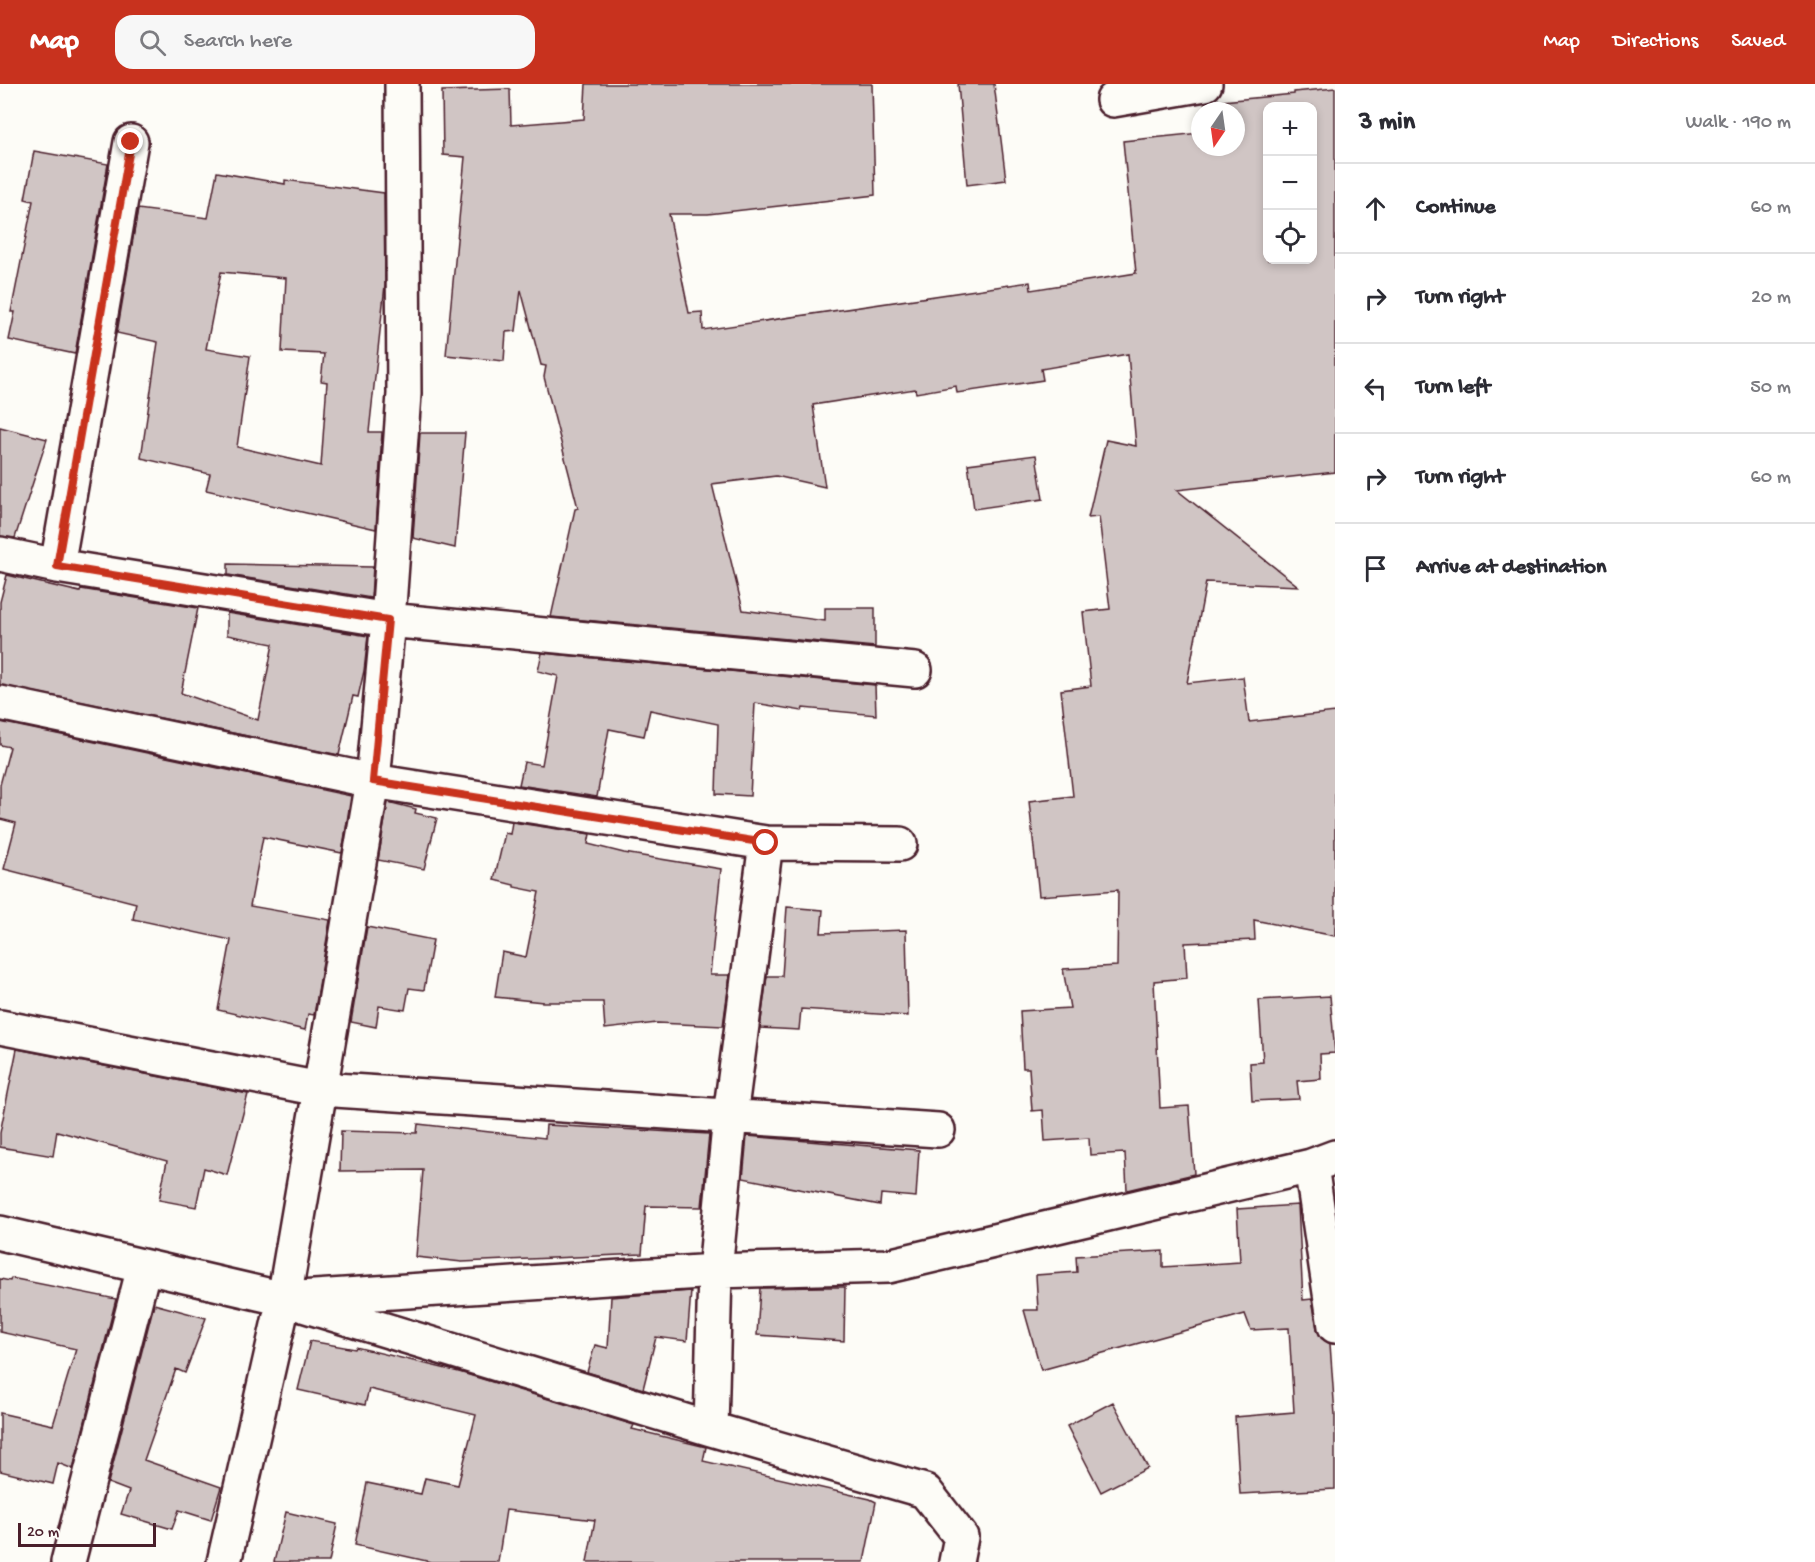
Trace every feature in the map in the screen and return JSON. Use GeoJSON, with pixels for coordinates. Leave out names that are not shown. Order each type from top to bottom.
{"type":"FeatureCollection","features":[{"type":"Feature","properties":{"kind":"street"},"geometry":{"type":"LineString","coordinates":[[224,1562],[284,1299],[373,781],[405,394],[402,84]]}},
{"type":"Feature","properties":{"kind":"street"},"geometry":{"type":"LineString","coordinates":[[1113,100],[1206,84]]}},
{"type":"Feature","properties":{"kind":"street"},"geometry":{"type":"LineString","coordinates":[[57,566],[131,142]]}},
{"type":"Feature","properties":{"kind":"street"},"geometry":{"type":"LineString","coordinates":[[0,554],[57,566],[388,620],[915,670]]}},
{"type":"Feature","properties":{"kind":"street"},"geometry":{"type":"LineString","coordinates":[[0,703],[373,781],[766,843],[900,844]]}},
{"type":"Feature","properties":{"kind":"street"},"geometry":{"type":"LineString","coordinates":[[711,1429],[715,1272],[730,1116],[766,843]]}},
{"type":"Feature","properties":{"kind":"street"},"geometry":{"type":"LineString","coordinates":[[0,1028],[320,1089],[938,1130]]}},
{"type":"Feature","properties":{"kind":"street"},"geometry":{"type":"LineString","coordinates":[[284,1299],[715,1272],[888,1266],[1323,1161],[1335,1326]]}},
{"type":"Feature","properties":{"kind":"street"},"geometry":{"type":"LineString","coordinates":[[0,1233],[284,1299],[711,1429],[925,1491],[961,1536],[956,1562]]}},
{"type":"Feature","properties":{"kind":"street"},"geometry":{"type":"LineString","coordinates":[[68,1562],[144,1267]]}},
{"type":"Feature","properties":{"kind":"building"},"geometry":{"type":"Polygon","coordinates":[[[586,84],[872,84],[875,195],[708,214],[669,214],[689,313],[702,312],[703,330],[1030,282],[1031,290],[1136,273],[1123,141],[1191,134],[1191,156],[1245,156],[1245,102],[1223,101],[1335,88],[1335,472],[1177,490],[1298,586],[1206,582],[1187,683],[1243,677],[1249,722],[1335,712],[1335,936],[1254,920],[1255,940],[1185,943],[1187,978],[1154,981],[1160,1108],[1189,1106],[1194,1174],[1127,1190],[1125,1153],[1090,1155],[1089,1138],[1045,1141],[1043,1110],[1032,1111],[1029,1068],[1023,1068],[1020,1011],[1070,1008],[1063,969],[1117,966],[1118,890],[1039,896],[1029,801],[1073,796],[1061,690],[1091,686],[1083,612],[1110,609],[1099,517],[1088,518],[1106,440],[1136,446],[1128,354],[1041,369],[1043,380],[957,393],[956,386],[916,393],[915,389],[813,405],[825,487],[776,476],[712,484],[743,610],[825,621],[825,608],[875,608],[875,647],[551,617],[575,509],[578,508],[544,377],[546,366],[541,365],[521,290],[516,331],[506,332],[504,361],[446,355],[465,157],[443,155],[442,91],[510,89],[511,125],[584,119],[586,84]]]}},
{"type":"Feature","properties":{"kind":"building"},"geometry":{"type":"Polygon","coordinates":[[[958,84],[994,84],[1006,180],[967,185],[958,84]]]}},
{"type":"Feature","properties":{"kind":"building"},"geometry":{"type":"Polygon","coordinates":[[[34,151],[108,164],[75,354],[9,340],[15,312],[11,312],[33,201],[25,199],[34,151]]]}},
{"type":"Feature","properties":{"kind":"building"},"geometry":{"type":"Polygon","coordinates":[[[217,172],[285,184],[285,180],[384,193],[385,285],[369,432],[382,432],[376,529],[206,490],[210,474],[141,458],[158,342],[117,333],[138,209],[208,218],[217,172]],[[221,272],[206,349],[250,356],[237,447],[321,466],[327,382],[321,381],[324,354],[282,352],[286,278],[221,272]]]}},
{"type":"Feature","properties":{"kind":"building"},"geometry":{"type":"Polygon","coordinates":[[[0,427],[47,439],[15,538],[0,536],[0,427]]]}},
{"type":"Feature","properties":{"kind":"building"},"geometry":{"type":"Polygon","coordinates":[[[420,433],[465,433],[455,548],[413,538],[420,433]]]}},
{"type":"Feature","properties":{"kind":"building"},"geometry":{"type":"Polygon","coordinates":[[[1036,455],[1043,499],[974,509],[968,464],[1036,455]]]}},
{"type":"Feature","properties":{"kind":"building"},"geometry":{"type":"Polygon","coordinates":[[[228,564],[373,567],[371,598],[228,575],[228,564]]]}},
{"type":"Feature","properties":{"kind":"building"},"geometry":{"type":"Polygon","coordinates":[[[7,575],[80,592],[81,589],[198,608],[181,693],[258,720],[273,644],[227,635],[227,613],[368,636],[358,697],[353,696],[339,755],[0,685],[0,602],[7,575]]]}},
{"type":"Feature","properties":{"kind":"building"},"geometry":{"type":"Polygon","coordinates":[[[542,653],[875,685],[876,715],[803,708],[802,711],[755,703],[750,796],[716,794],[718,724],[650,710],[644,736],[609,729],[597,797],[519,785],[524,762],[542,765],[558,676],[538,671],[542,653]]]}},
{"type":"Feature","properties":{"kind":"building"},"geometry":{"type":"Polygon","coordinates":[[[0,722],[351,796],[342,853],[263,837],[250,906],[330,920],[314,1015],[308,1014],[305,1030],[218,1010],[231,940],[133,919],[136,903],[4,869],[16,823],[0,819],[0,785],[10,747],[0,745],[0,722]]]}},
{"type":"Feature","properties":{"kind":"building"},"geometry":{"type":"Polygon","coordinates":[[[388,802],[416,809],[415,813],[437,818],[424,869],[378,860],[388,802]]]}},
{"type":"Feature","properties":{"kind":"building"},"geometry":{"type":"Polygon","coordinates":[[[512,822],[590,834],[588,844],[624,853],[721,869],[710,975],[730,975],[723,1026],[657,1023],[605,1029],[603,1002],[543,1002],[495,997],[502,952],[526,957],[539,892],[494,880],[505,833],[510,834],[512,822]]]}},
{"type":"Feature","properties":{"kind":"building"},"geometry":{"type":"Polygon","coordinates":[[[787,907],[823,910],[821,933],[906,930],[908,1016],[801,1009],[799,1030],[760,1028],[767,976],[782,976],[787,907]]]}},
{"type":"Feature","properties":{"kind":"building"},"geometry":{"type":"Polygon","coordinates":[[[367,927],[433,940],[424,990],[409,988],[405,1010],[379,1006],[376,1027],[351,1022],[367,927]]]}},
{"type":"Feature","properties":{"kind":"building"},"geometry":{"type":"Polygon","coordinates":[[[1330,996],[1335,1053],[1320,1054],[1321,1079],[1297,1081],[1299,1099],[1252,1101],[1250,1063],[1263,1062],[1259,1000],[1330,996]]]}},
{"type":"Feature","properties":{"kind":"building"},"geometry":{"type":"Polygon","coordinates":[[[17,1049],[248,1094],[227,1175],[204,1168],[196,1207],[159,1200],[167,1161],[57,1131],[53,1156],[0,1147],[0,1133],[17,1049]]]}},
{"type":"Feature","properties":{"kind":"building"},"geometry":{"type":"Polygon","coordinates":[[[418,1124],[545,1138],[546,1125],[709,1134],[702,1207],[646,1206],[642,1254],[462,1262],[416,1257],[423,1170],[340,1171],[341,1131],[417,1133],[418,1124]]]}},
{"type":"Feature","properties":{"kind":"building"},"geometry":{"type":"Polygon","coordinates":[[[747,1136],[919,1150],[916,1197],[881,1194],[880,1205],[743,1178],[747,1136]]]}},
{"type":"Feature","properties":{"kind":"building"},"geometry":{"type":"Polygon","coordinates":[[[1298,1205],[1303,1300],[1312,1299],[1317,1329],[1321,1338],[1330,1344],[1335,1415],[1335,1489],[1240,1494],[1235,1417],[1294,1412],[1289,1328],[1251,1330],[1245,1314],[1041,1370],[1024,1310],[1038,1310],[1036,1275],[1077,1272],[1076,1256],[1163,1251],[1163,1267],[1240,1262],[1237,1209],[1298,1205]]]}},
{"type":"Feature","properties":{"kind":"building"},"geometry":{"type":"Polygon","coordinates":[[[11,1278],[116,1299],[73,1469],[58,1463],[53,1484],[0,1471],[0,1413],[53,1425],[76,1349],[0,1332],[0,1279],[10,1281],[11,1278]]]}},
{"type":"Feature","properties":{"kind":"building"},"geometry":{"type":"Polygon","coordinates":[[[845,1287],[844,1341],[757,1335],[760,1288],[845,1287]]]}},
{"type":"Feature","properties":{"kind":"building"},"geometry":{"type":"Polygon","coordinates":[[[691,1291],[687,1341],[656,1337],[643,1389],[587,1372],[595,1345],[608,1348],[611,1297],[691,1291]]]}},
{"type":"Feature","properties":{"kind":"building"},"geometry":{"type":"Polygon","coordinates":[[[154,1304],[206,1318],[185,1373],[176,1369],[144,1460],[221,1487],[211,1520],[179,1510],[172,1529],[121,1514],[129,1491],[108,1483],[154,1304]]]}},
{"type":"Feature","properties":{"kind":"building"},"geometry":{"type":"Polygon","coordinates":[[[310,1341],[355,1349],[356,1347],[459,1372],[634,1425],[632,1429],[706,1447],[703,1461],[870,1499],[876,1502],[864,1562],[587,1562],[595,1520],[506,1510],[498,1562],[431,1562],[355,1545],[367,1483],[421,1494],[425,1478],[458,1485],[476,1415],[369,1389],[365,1405],[298,1390],[310,1341]]]}},
{"type":"Feature","properties":{"kind":"building"},"geometry":{"type":"Polygon","coordinates":[[[1113,1402],[1148,1468],[1101,1492],[1067,1426],[1113,1402]]]}},
{"type":"Feature","properties":{"kind":"building"},"geometry":{"type":"Polygon","coordinates":[[[286,1512],[337,1524],[329,1562],[274,1562],[286,1512]]]}},
{"type":"Feature","properties":{"kind":"route"},"geometry":{"type":"LineString","coordinates":[[131,142],[57,566],[388,620],[373,781],[766,843]]}}]}
